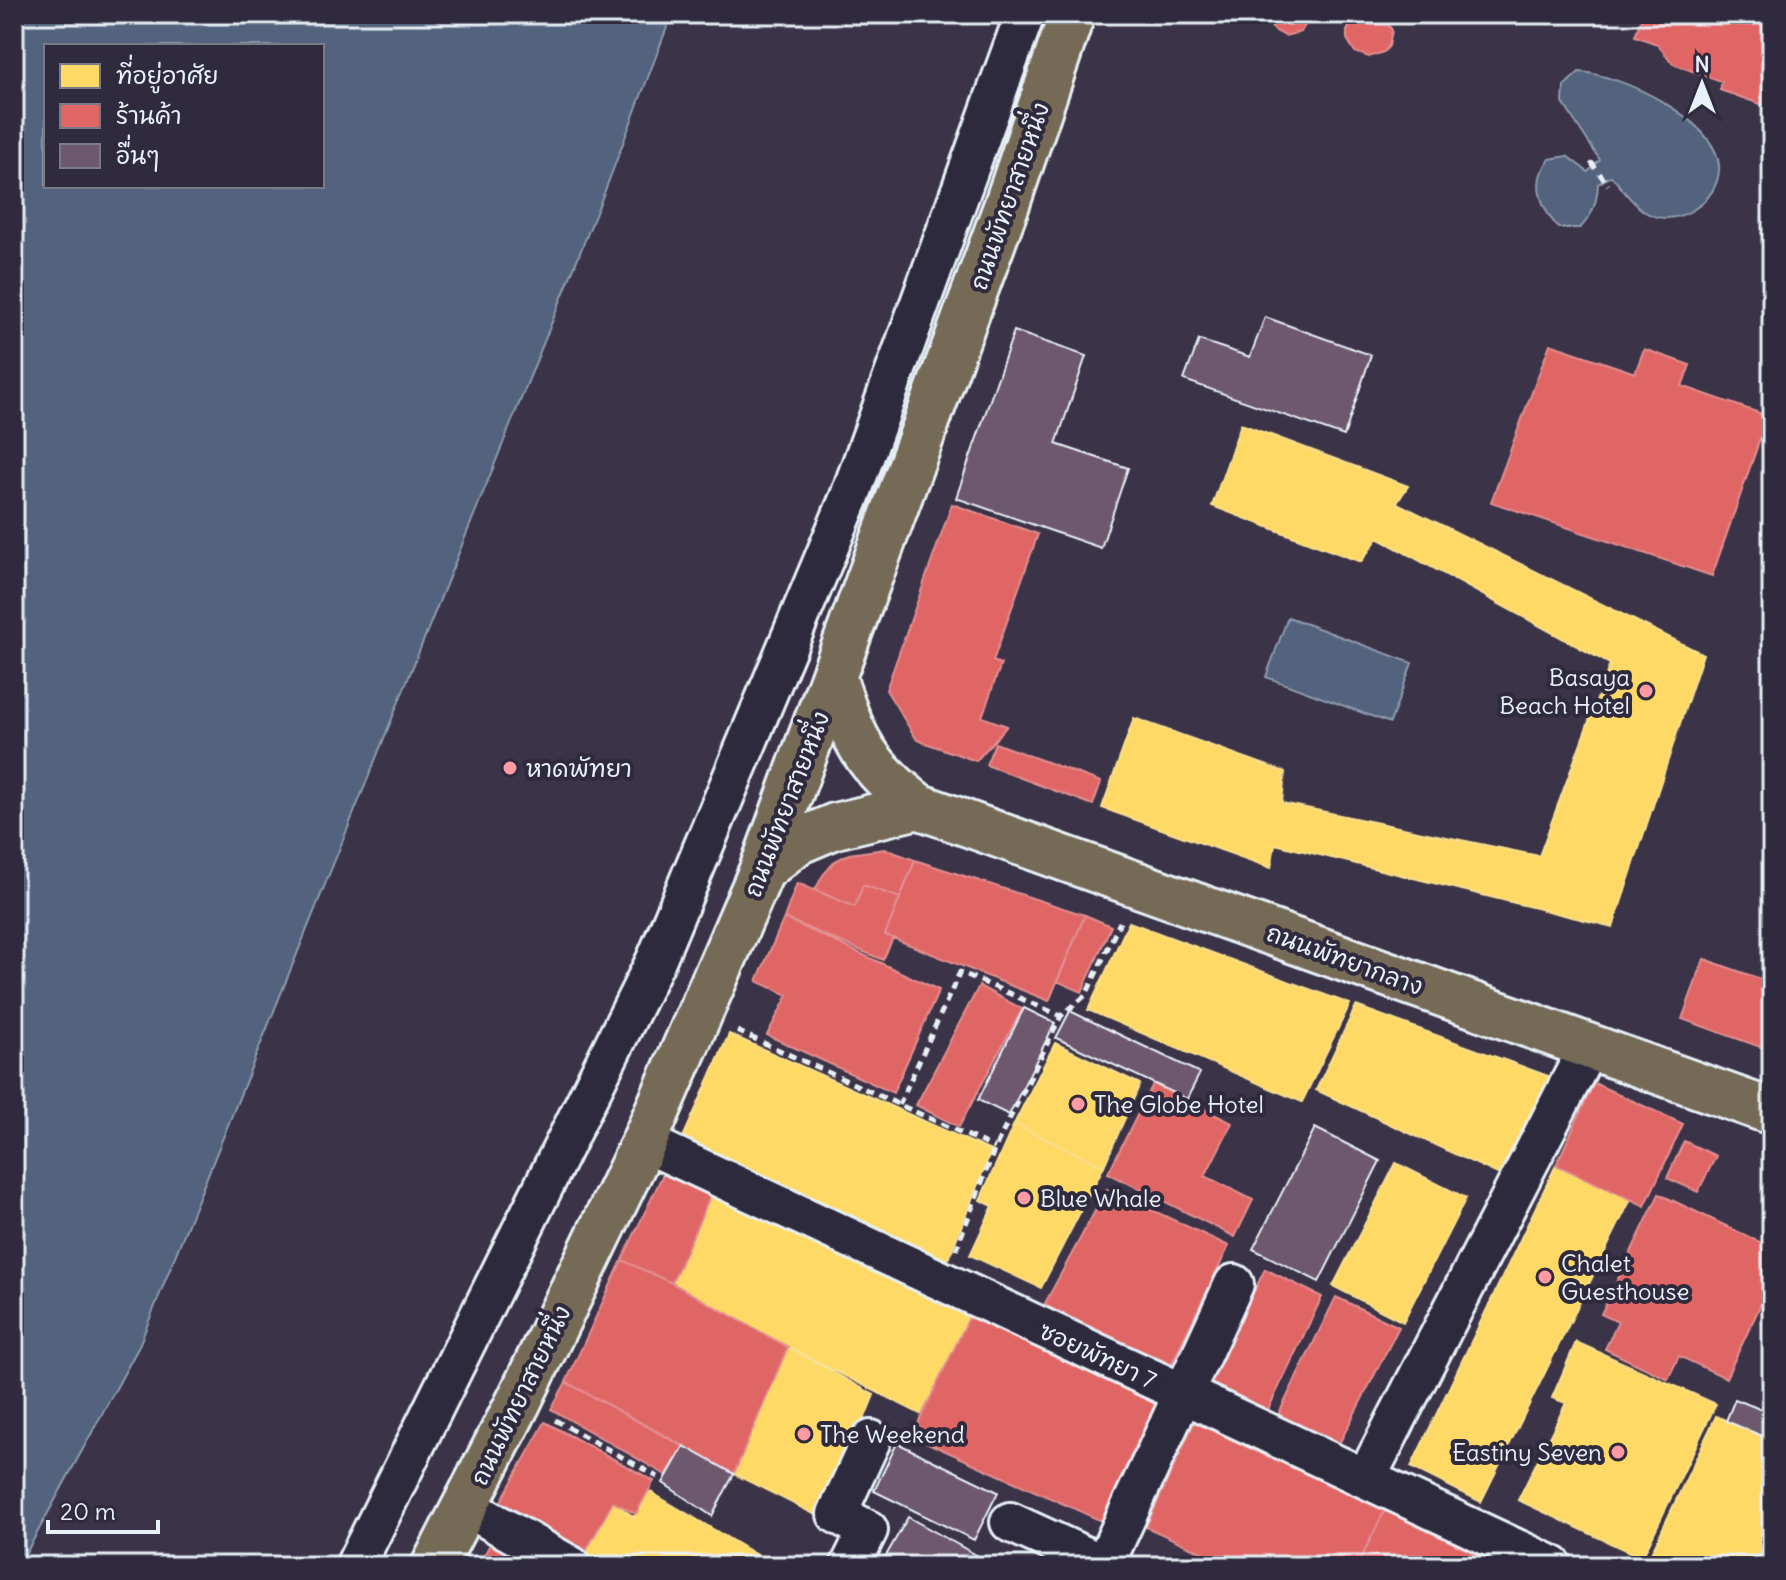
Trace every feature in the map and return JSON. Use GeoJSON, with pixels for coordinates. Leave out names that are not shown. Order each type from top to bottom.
{"type":"FeatureCollection","features":[{"type":"Feature","properties":{"kind":"main road","name":"ถนนพัทยาสายหนึ่ง"},"geometry":{"type":"LineString","coordinates":[[434,1566],[519,1401],[644,1142],[762,870],[1007,204],[1072,14]]}},
{"type":"Feature","properties":{"kind":"main road","name":"ถนนพัทยากลาง"},"geometry":{"type":"LineString","coordinates":[[834,679],[849,728],[865,755],[893,787],[918,806],[1772,1112]]}},
{"type":"Feature","properties":{"kind":"main road"},"geometry":{"type":"LineString","coordinates":[[762,870],[797,842],[835,826],[918,806]]}},
{"type":"Feature","properties":{"kind":"street"},"geometry":{"type":"LineString","coordinates":[[355,1566],[656,960],[849,499],[1025,14]]}},
{"type":"Feature","properties":{"kind":"street"},"geometry":{"type":"LineString","coordinates":[[1366,1478],[1589,1046]]}},
{"type":"Feature","properties":{"kind":"street","name":"ซอยพัทยา 7"},"geometry":{"type":"LineString","coordinates":[[644,1142],[1553,1566]]}},
{"type":"Feature","properties":{"kind":"street"},"geometry":{"type":"LineString","coordinates":[[1010,1522],[1105,1565],[1234,1284]]}},
{"type":"Feature","properties":{"kind":"street"},"geometry":{"type":"LineString","coordinates":[[850,1566],[868,1530],[837,1514],[871,1440]]}},
{"type":"Feature","properties":{"kind":"street"},"geometry":{"type":"LineString","coordinates":[[465,1506],[571,1566]]}},
{"type":"Feature","properties":{"kind":"path"},"geometry":{"type":"LineString","coordinates":[[1591,162],[1608,185]]}},
{"type":"Feature","properties":{"kind":"path"},"geometry":{"type":"LineString","coordinates":[[943,1283],[995,1148],[1061,1016],[1086,995],[1138,885]]}},
{"type":"Feature","properties":{"kind":"path"},"geometry":{"type":"LineString","coordinates":[[899,1105],[960,972],[1061,1016]]}},
{"type":"Feature","properties":{"kind":"path"},"geometry":{"type":"LineString","coordinates":[[700,1014],[995,1148]]}},
{"type":"Feature","properties":{"kind":"path"},"geometry":{"type":"LineString","coordinates":[[519,1401],[658,1477]]}},
{"type":"Feature","properties":{"kind":"water"},"geometry":{"type":"Polygon","coordinates":[[[14,14],[672,14],[606,188],[138,1348],[19,1566],[14,1566],[14,14]]]}},
{"type":"Feature","properties":{"kind":"water"},"geometry":{"type":"Polygon","coordinates":[[[1579,72],[1641,90],[1684,116],[1702,132],[1714,149],[1719,166],[1718,179],[1704,201],[1682,215],[1657,217],[1631,200],[1611,176],[1598,184],[1594,208],[1580,228],[1559,228],[1550,218],[1541,198],[1539,184],[1543,170],[1550,159],[1567,156],[1588,172],[1600,160],[1563,103],[1564,86],[1579,72]]]}},
{"type":"Feature","properties":{"kind":"water"},"geometry":{"type":"Polygon","coordinates":[[[1288,617],[1412,663],[1390,723],[1266,677],[1288,617]]]}},
{"type":"Feature","properties":{"kind":"building: ที่อยู่อาศัย","name":"Basaya Beach Hotel"},"geometry":{"type":"Polygon","coordinates":[[[1241,424],[1408,486],[1397,503],[1703,654],[1613,927],[1275,844],[1271,868],[1102,808],[1134,718],[1285,772],[1282,803],[1539,856],[1610,664],[1378,538],[1361,562],[1212,506],[1241,424]]]}},
{"type":"Feature","properties":{"kind":"building: ที่อยู่อาศัย"},"geometry":{"type":"Polygon","coordinates":[[[1129,922],[1350,1004],[1302,1102],[1088,1010],[1129,922]]]}},
{"type":"Feature","properties":{"kind":"building: ที่อยู่อาศัย"},"geometry":{"type":"Polygon","coordinates":[[[1356,1006],[1551,1077],[1502,1176],[1316,1090],[1356,1006]]]}},
{"type":"Feature","properties":{"kind":"building: ที่อยู่อาศัย"},"geometry":{"type":"Polygon","coordinates":[[[729,1034],[991,1151],[945,1268],[681,1142],[729,1034]]]}},
{"type":"Feature","properties":{"kind":"building: ที่อยู่อาศัย","name":"The Globe Hotel"},"geometry":{"type":"Polygon","coordinates":[[[1055,1043],[1140,1084],[1104,1166],[1014,1124],[1055,1043]]]}},
{"type":"Feature","properties":{"kind":"building: ที่อยู่อาศัย"},"geometry":{"type":"Polygon","coordinates":[[[1014,1124],[1104,1166],[1041,1288],[970,1255],[993,1206],[980,1200],[1014,1124]]]}},
{"type":"Feature","properties":{"kind":"building: ที่อยู่อาศัย"},"geometry":{"type":"Polygon","coordinates":[[[1396,1163],[1466,1198],[1403,1322],[1333,1286],[1396,1163]]]}},
{"type":"Feature","properties":{"kind":"building: ที่อยู่อาศัย"},"geometry":{"type":"Polygon","coordinates":[[[1556,1165],[1631,1199],[1481,1502],[1411,1467],[1556,1165]]]}},
{"type":"Feature","properties":{"kind":"building: ที่อยู่อาศัย"},"geometry":{"type":"Polygon","coordinates":[[[713,1190],[970,1316],[922,1415],[788,1347],[672,1283],[713,1190]]]}},
{"type":"Feature","properties":{"kind":"building: ที่อยู่อาศัย","name":"Eastiny Seven"},"geometry":{"type":"Polygon","coordinates":[[[1576,1342],[1716,1404],[1642,1558],[1518,1500],[1566,1403],[1552,1398],[1576,1342]]]}},
{"type":"Feature","properties":{"kind":"building: ที่อยู่อาศัย","name":"The Weekend"},"geometry":{"type":"Polygon","coordinates":[[[788,1347],[874,1395],[824,1519],[734,1474],[788,1347]]]}},
{"type":"Feature","properties":{"kind":"building: ที่อยู่อาศัย"},"geometry":{"type":"Polygon","coordinates":[[[1716,1416],[1772,1440],[1772,1566],[1645,1566],[1716,1416]]]}},
{"type":"Feature","properties":{"kind":"building: ที่อยู่อาศัย"},"geometry":{"type":"Polygon","coordinates":[[[649,1491],[775,1566],[599,1566],[583,1557],[613,1502],[634,1517],[649,1491]]]}},
{"type":"Feature","properties":{"kind":"building: ร้านค้า"},"geometry":{"type":"Polygon","coordinates":[[[1268,14],[1308,14],[1308,20],[1301,32],[1285,36],[1269,24],[1268,14]]]}},
{"type":"Feature","properties":{"kind":"building: ร้านค้า"},"geometry":{"type":"Polygon","coordinates":[[[1351,14],[1377,14],[1383,17],[1392,30],[1389,46],[1384,52],[1369,57],[1355,52],[1347,39],[1353,19],[1351,14]]]}},
{"type":"Feature","properties":{"kind":"building: ร้านค้า"},"geometry":{"type":"Polygon","coordinates":[[[1643,14],[1772,14],[1772,108],[1720,90],[1722,82],[1673,64],[1657,44],[1635,36],[1643,14]]]}},
{"type":"Feature","properties":{"kind":"building: ร้านค้า"},"geometry":{"type":"Polygon","coordinates":[[[1550,344],[1635,373],[1644,349],[1690,365],[1682,386],[1768,416],[1712,576],[1491,502],[1550,344]]]}},
{"type":"Feature","properties":{"kind":"building: ร้านค้า"},"geometry":{"type":"Polygon","coordinates":[[[952,504],[1038,534],[993,661],[1001,664],[982,717],[1007,726],[976,761],[917,740],[886,690],[952,504]]]}},
{"type":"Feature","properties":{"kind":"building: ร้านค้า"},"geometry":{"type":"Polygon","coordinates":[[[995,743],[1101,782],[1093,805],[986,765],[995,743]]]}},
{"type":"Feature","properties":{"kind":"building: ร้านค้า"},"geometry":{"type":"Polygon","coordinates":[[[885,849],[915,860],[900,898],[863,885],[855,907],[815,890],[835,861],[849,854],[885,849]]]}},
{"type":"Feature","properties":{"kind":"building: ร้านค้า"},"geometry":{"type":"Polygon","coordinates":[[[915,860],[1085,915],[1049,1001],[885,935],[915,860]]]}},
{"type":"Feature","properties":{"kind":"building: ร้านค้า"},"geometry":{"type":"Polygon","coordinates":[[[797,883],[855,907],[863,885],[900,898],[885,935],[893,938],[883,960],[784,918],[797,883]]]}},
{"type":"Feature","properties":{"kind":"building: ร้านค้า"},"geometry":{"type":"Polygon","coordinates":[[[1085,915],[1111,926],[1082,992],[1057,981],[1085,915]]]}},
{"type":"Feature","properties":{"kind":"building: ร้านค้า"},"geometry":{"type":"Polygon","coordinates":[[[784,918],[939,990],[893,1093],[767,1035],[788,995],[757,981],[784,918]]]}},
{"type":"Feature","properties":{"kind":"building: ร้านค้า"},"geometry":{"type":"Polygon","coordinates":[[[1704,959],[1772,983],[1772,1051],[1682,1019],[1704,959]]]}},
{"type":"Feature","properties":{"kind":"building: ร้านค้า"},"geometry":{"type":"Polygon","coordinates":[[[979,986],[1022,1009],[959,1127],[916,1105],[979,986]]]}},
{"type":"Feature","properties":{"kind":"building: ร้านค้า"},"geometry":{"type":"Polygon","coordinates":[[[1594,1083],[1683,1124],[1645,1206],[1556,1165],[1594,1083]]]}},
{"type":"Feature","properties":{"kind":"building: ร้านค้า"},"geometry":{"type":"Polygon","coordinates":[[[1153,1084],[1232,1123],[1205,1176],[1253,1200],[1235,1237],[1108,1173],[1153,1084]]]}},
{"type":"Feature","properties":{"kind":"building: ร้านค้า"},"geometry":{"type":"Polygon","coordinates":[[[1684,1141],[1716,1156],[1698,1192],[1667,1178],[1684,1141]]]}},
{"type":"Feature","properties":{"kind":"building: ร้านค้า"},"geometry":{"type":"Polygon","coordinates":[[[665,1170],[713,1190],[672,1283],[622,1260],[665,1170]]]}},
{"type":"Feature","properties":{"kind":"building: ร้านค้า"},"geometry":{"type":"Polygon","coordinates":[[[1107,1189],[1229,1246],[1170,1367],[1044,1305],[1107,1189]]]}},
{"type":"Feature","properties":{"kind":"building: ร้านค้า"},"geometry":{"type":"Polygon","coordinates":[[[1659,1194],[1772,1248],[1772,1281],[1726,1378],[1679,1356],[1668,1379],[1605,1349],[1618,1322],[1601,1314],[1659,1194]]]}},
{"type":"Feature","properties":{"kind":"building: ร้านค้า"},"geometry":{"type":"Polygon","coordinates":[[[622,1260],[672,1283],[788,1347],[734,1474],[566,1382],[622,1260]]]}},
{"type":"Feature","properties":{"kind":"building: ร้านค้า"},"geometry":{"type":"Polygon","coordinates":[[[1265,1269],[1322,1297],[1267,1412],[1209,1383],[1265,1269]]]}},
{"type":"Feature","properties":{"kind":"building: ร้านค้า"},"geometry":{"type":"Polygon","coordinates":[[[1336,1297],[1399,1327],[1338,1446],[1278,1415],[1336,1297]]]}},
{"type":"Feature","properties":{"kind":"building: ร้านค้า"},"geometry":{"type":"Polygon","coordinates":[[[973,1309],[1164,1401],[1106,1523],[912,1436],[973,1309]]]}},
{"type":"Feature","properties":{"kind":"building: ร้านค้า"},"geometry":{"type":"Polygon","coordinates":[[[566,1382],[684,1446],[666,1475],[551,1409],[566,1382]]]}},
{"type":"Feature","properties":{"kind":"building: ร้านค้า"},"geometry":{"type":"Polygon","coordinates":[[[1196,1419],[1389,1502],[1357,1566],[1232,1566],[1146,1527],[1196,1419]]]}},
{"type":"Feature","properties":{"kind":"building: ร้านค้า"},"geometry":{"type":"Polygon","coordinates":[[[545,1422],[654,1481],[636,1514],[613,1502],[583,1557],[496,1510],[545,1422]]]}},
{"type":"Feature","properties":{"kind":"building: ร้านค้า"},"geometry":{"type":"Polygon","coordinates":[[[1389,1502],[1522,1566],[1357,1566],[1389,1502]]]}},
{"type":"Feature","properties":{"kind":"building: ร้านค้า"},"geometry":{"type":"Polygon","coordinates":[[[493,1539],[546,1566],[478,1566],[493,1539]]]}},
{"type":"Feature","properties":{"kind":"building: อื่นๆ"},"geometry":{"type":"Polygon","coordinates":[[[1265,317],[1371,355],[1344,436],[1184,380],[1199,340],[1250,357],[1265,317]]]}},
{"type":"Feature","properties":{"kind":"building: อื่นๆ"},"geometry":{"type":"Polygon","coordinates":[[[1014,331],[1086,356],[1056,444],[1128,468],[1101,548],[956,498],[1014,331]]]}},
{"type":"Feature","properties":{"kind":"building: อื่นๆ"},"geometry":{"type":"Polygon","coordinates":[[[1024,1008],[1055,1023],[1009,1115],[978,1100],[1024,1008]]]}},
{"type":"Feature","properties":{"kind":"building: อื่นๆ"},"geometry":{"type":"Polygon","coordinates":[[[1070,1011],[1200,1073],[1187,1099],[1056,1038],[1070,1011]]]}},
{"type":"Feature","properties":{"kind":"building: อื่นๆ"},"geometry":{"type":"Polygon","coordinates":[[[1315,1128],[1380,1161],[1319,1282],[1253,1249],[1315,1128]]]}},
{"type":"Feature","properties":{"kind":"building: อื่นๆ"},"geometry":{"type":"Polygon","coordinates":[[[1735,1399],[1772,1414],[1772,1440],[1726,1421],[1735,1399]]]}},
{"type":"Feature","properties":{"kind":"building: อื่นๆ"},"geometry":{"type":"Polygon","coordinates":[[[897,1443],[998,1492],[974,1540],[874,1491],[897,1443]]]}},
{"type":"Feature","properties":{"kind":"building: อื่นๆ"},"geometry":{"type":"Polygon","coordinates":[[[684,1446],[734,1474],[712,1516],[663,1483],[684,1446]]]}},
{"type":"Feature","properties":{"kind":"building: อื่นๆ"},"geometry":{"type":"Polygon","coordinates":[[[908,1517],[996,1566],[891,1566],[883,1561],[908,1517]]]}},
{"type":"Feature","properties":{"kind":"place","name":"Basaya Beach Hotel"},"geometry":{"type":"Point","coordinates":[1646,691]}},
{"type":"Feature","properties":{"kind":"place","name":"หาดพัทยา"},"geometry":{"type":"Point","coordinates":[510,768]}},
{"type":"Feature","properties":{"kind":"place","name":"The Globe Hotel"},"geometry":{"type":"Point","coordinates":[1078,1104]}},
{"type":"Feature","properties":{"kind":"place","name":"Blue Whale"},"geometry":{"type":"Point","coordinates":[1024,1198]}},
{"type":"Feature","properties":{"kind":"place","name":"Chalet Guesthouse"},"geometry":{"type":"Point","coordinates":[1545,1277]}},
{"type":"Feature","properties":{"kind":"place","name":"The Weekend"},"geometry":{"type":"Point","coordinates":[804,1434]}},
{"type":"Feature","properties":{"kind":"place","name":"Eastiny Seven"},"geometry":{"type":"Point","coordinates":[1618,1452]}}]}
